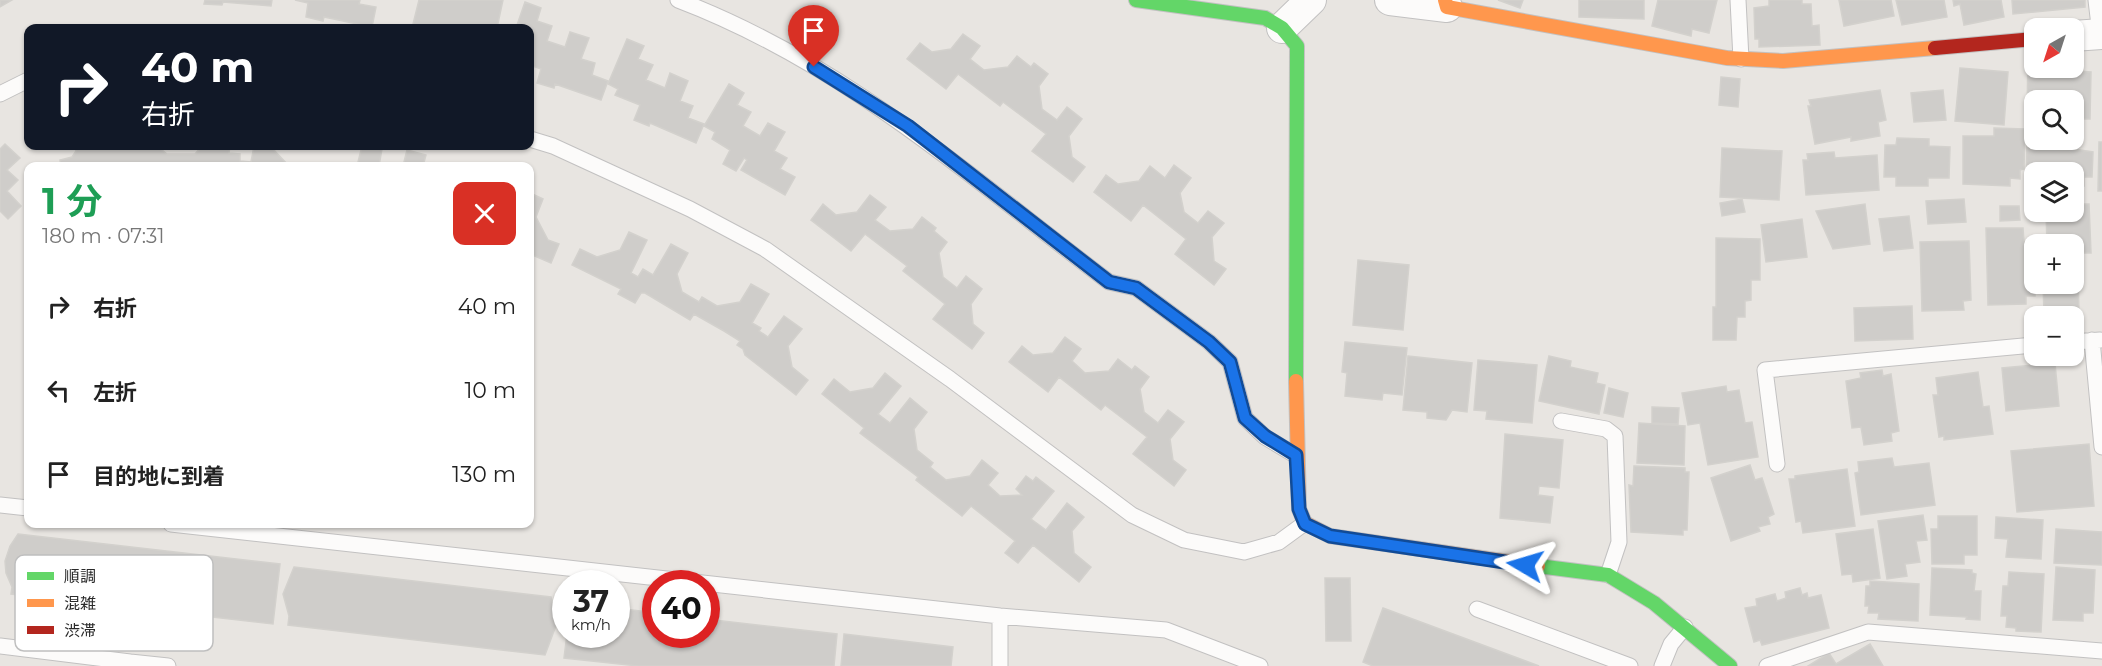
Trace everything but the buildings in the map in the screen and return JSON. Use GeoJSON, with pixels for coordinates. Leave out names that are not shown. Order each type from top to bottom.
{"type":"FeatureCollection","features":[{"type":"Feature","properties":{"kind":"street"},"geometry":{"type":"LineString","coordinates":[[1136,0],[1236,6],[1282,28],[1297,46],[1296,455],[1299,509],[1305,524],[1330,536],[1608,575],[1654,603],[1686,627],[1730,666]]}},
{"type":"Feature","properties":{"kind":"street"},"geometry":{"type":"LineString","coordinates":[[1282,28],[1311,0]]}},
{"type":"Feature","properties":{"kind":"street"},"geometry":{"type":"LineString","coordinates":[[1390,0],[1446,4],[1741,59],[1783,61],[2024,40]]}},
{"type":"Feature","properties":{"kind":"lane"},"geometry":{"type":"LineString","coordinates":[[678,0],[767,40],[838,81],[908,126],[1109,282],[1136,288],[1209,342],[1230,362],[1245,418],[1265,436],[1296,455]]}},
{"type":"Feature","properties":{"kind":"lane"},"geometry":{"type":"LineString","coordinates":[[1738,0],[1741,59]]}},
{"type":"Feature","properties":{"kind":"lane"},"geometry":{"type":"LineString","coordinates":[[2092,34],[2096,0]]}},
{"type":"Feature","properties":{"kind":"lane"},"geometry":{"type":"LineString","coordinates":[[0,94],[24,82]]}},
{"type":"Feature","properties":{"kind":"lane"},"geometry":{"type":"LineString","coordinates":[[534,140],[553,146],[690,209],[765,249],[950,379],[1132,514],[1184,540],[1245,552],[1279,542],[1305,524]]}},
{"type":"Feature","properties":{"kind":"lane"},"geometry":{"type":"LineString","coordinates":[[2097,340],[2102,447]]}},
{"type":"Feature","properties":{"kind":"lane"},"geometry":{"type":"LineString","coordinates":[[1777,464],[1765,370],[2024,346]]}},
{"type":"Feature","properties":{"kind":"lane"},"geometry":{"type":"LineString","coordinates":[[1561,422],[1606,429],[1615,436],[1619,542],[1608,575]]}},
{"type":"Feature","properties":{"kind":"lane"},"geometry":{"type":"LineString","coordinates":[[0,505],[24,508]]}},
{"type":"Feature","properties":{"kind":"lane"},"geometry":{"type":"LineString","coordinates":[[207,528],[999,616],[1166,630],[1260,666]]}},
{"type":"Feature","properties":{"kind":"lane"},"geometry":{"type":"LineString","coordinates":[[1477,609],[1630,666]]}},
{"type":"Feature","properties":{"kind":"lane"},"geometry":{"type":"LineString","coordinates":[[999,616],[1000,666]]}},
{"type":"Feature","properties":{"kind":"lane"},"geometry":{"type":"LineString","coordinates":[[1662,666],[1671,644],[1686,627]]}},
{"type":"Feature","properties":{"kind":"lane"},"geometry":{"type":"LineString","coordinates":[[1767,666],[1868,632],[2102,651]]}},
{"type":"Feature","properties":{"kind":"lane"},"geometry":{"type":"LineString","coordinates":[[0,646],[15,648]]}},
{"type":"Feature","properties":{"kind":"lane"},"geometry":{"type":"LineString","coordinates":[[36,651],[130,664],[168,666]]}},
{"type":"Feature","properties":{"kind":"traffic: fast"},"geometry":{"type":"LineString","coordinates":[[1136,0],[1265,18],[1282,28],[1297,46],[1296,381]]}},
{"type":"Feature","properties":{"kind":"traffic: fast"},"geometry":{"type":"LineString","coordinates":[[1538,566],[1608,575],[1654,603],[1730,666]]}},
{"type":"Feature","properties":{"kind":"traffic: slow"},"geometry":{"type":"LineString","coordinates":[[1445,0],[1447,7],[1727,58],[1783,61],[1935,48]]}},
{"type":"Feature","properties":{"kind":"traffic: slow"},"geometry":{"type":"LineString","coordinates":[[1296,381],[1299,509],[1305,523],[1330,536],[1538,566]]}},
{"type":"Feature","properties":{"kind":"traffic: jam"},"geometry":{"type":"LineString","coordinates":[[1935,48],[2024,40]]}},
{"type":"Feature","properties":{"kind":"route"},"geometry":{"type":"LineString","coordinates":[[814,67],[908,126],[1109,282],[1136,288],[1209,342],[1230,362],[1245,418],[1265,436],[1296,455],[1299,509],[1305,524],[1330,536],[1525,565]]}}]}
